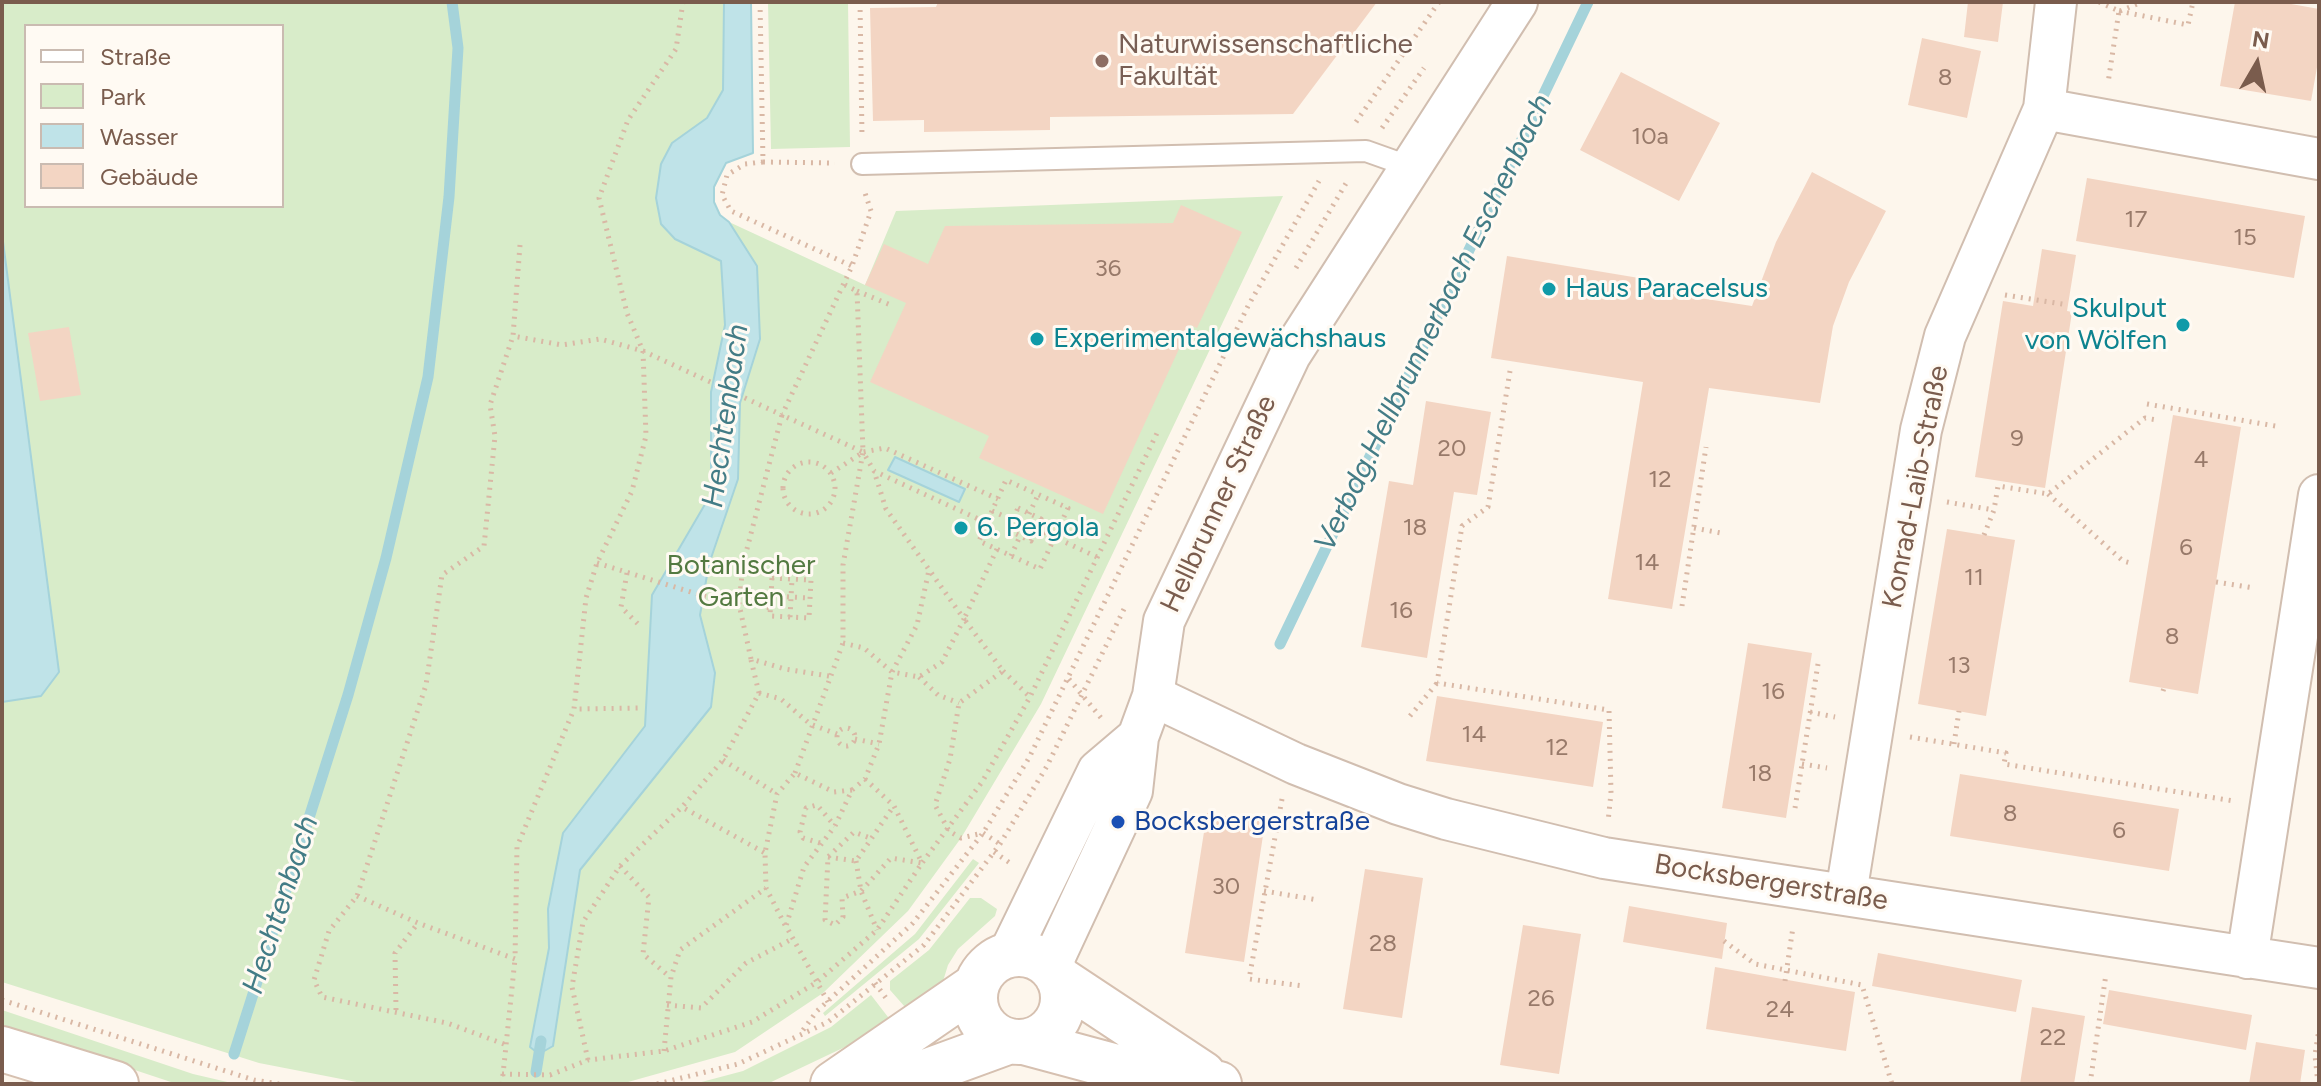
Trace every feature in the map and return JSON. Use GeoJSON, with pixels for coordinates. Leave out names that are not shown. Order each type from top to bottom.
{"type":"FeatureCollection","features":[{"type":"Feature","properties":{"kind":"street","name":"Hellbrunner Straße"},"geometry":{"type":"LineString","coordinates":[[1054,972],[1132,791],[1138,737],[1153,696],[1164,621],[1290,355],[1517,2]]}},
{"type":"Feature","properties":{"kind":"street","name":"Konrad-Laib-Straße"},"geometry":{"type":"LineString","coordinates":[[1846,894],[1921,430],[1945,336],[2044,109],[2056,2]]}},
{"type":"Feature","properties":{"kind":"street"},"geometry":{"type":"LineString","coordinates":[[2044,109],[2319,159]]}},
{"type":"Feature","properties":{"kind":"street"},"geometry":{"type":"LineString","coordinates":[[2247,958],[2319,495]]}},
{"type":"Feature","properties":{"kind":"street","name":"Bocksbergerstraße"},"geometry":{"type":"LineString","coordinates":[[1153,696],[1296,764],[1446,819],[1604,858],[2319,968]]}},
{"type":"Feature","properties":{"kind":"street","name":"Hellbrunner Straße"},"geometry":{"type":"LineString","coordinates":[[993,970],[1098,771],[1138,737]]}},
{"type":"Feature","properties":{"kind":"street"},"geometry":{"type":"LineString","coordinates":[[833,1084],[993,970],[1023,955],[1054,972],[1218,1084]]}},
{"type":"Feature","properties":{"kind":"street"},"geometry":{"type":"LineString","coordinates":[[993,970],[975,999],[985,1026],[1017,1042],[1113,1066],[1218,1084]]}},
{"type":"Feature","properties":{"kind":"street"},"geometry":{"type":"LineString","coordinates":[[875,1084],[1037,1038],[1058,1019],[1062,1005],[1054,972]]}},
{"type":"Feature","properties":{"kind":"street"},"geometry":{"type":"LineString","coordinates":[[2,1049],[116,1084]]}},
{"type":"Feature","properties":{"kind":"lane"},"geometry":{"type":"LineString","coordinates":[[862,174],[1366,151],[1411,167]]}},
{"type":"Feature","properties":{"kind":"path"},"geometry":{"type":"LineString","coordinates":[[502,1084],[515,959],[517,847],[574,709],[586,598],[597,563],[632,491],[646,436],[643,351],[627,313],[599,198],[628,120],[676,49],[683,2]]}},
{"type":"Feature","properties":{"kind":"path"},"geometry":{"type":"LineString","coordinates":[[760,2],[763,162]]}},
{"type":"Feature","properties":{"kind":"path"},"geometry":{"type":"LineString","coordinates":[[588,1060],[572,987],[583,922],[620,866],[682,807],[723,760],[759,693],[739,604],[751,526],[782,415],[852,266],[871,211],[862,174],[860,2]]}},
{"type":"Feature","properties":{"kind":"path"},"geometry":{"type":"LineString","coordinates":[[803,1031],[828,1002],[913,923],[983,833],[1029,758],[1248,306],[1335,152],[1439,2]]}},
{"type":"Feature","properties":{"kind":"path"},"geometry":{"type":"LineString","coordinates":[[2099,2],[2119,11],[2188,25],[2193,2]]}},
{"type":"Feature","properties":{"kind":"path"},"geometry":{"type":"LineString","coordinates":[[2119,11],[2142,2]]}},
{"type":"Feature","properties":{"kind":"path"},"geometry":{"type":"LineString","coordinates":[[2106,96],[2119,11]]}},
{"type":"Feature","properties":{"kind":"path"},"geometry":{"type":"LineString","coordinates":[[1290,277],[1366,151],[1427,64]]}},
{"type":"Feature","properties":{"kind":"path"},"geometry":{"type":"LineString","coordinates":[[852,266],[731,211],[722,195],[727,175],[745,164],[763,162],[862,174]]}},
{"type":"Feature","properties":{"kind":"path"},"geometry":{"type":"LineString","coordinates":[[504,1044],[447,1023],[322,997],[314,980],[329,931],[357,896],[426,685],[442,575],[484,546],[495,436],[490,405],[513,336],[520,245]]}},
{"type":"Feature","properties":{"kind":"path"},"geometry":{"type":"LineString","coordinates":[[843,284],[893,306]]}},
{"type":"Feature","properties":{"kind":"path"},"geometry":{"type":"LineString","coordinates":[[828,1002],[766,888],[765,853],[777,794],[795,773],[810,724],[843,643],[843,565],[863,452],[857,291]]}},
{"type":"Feature","properties":{"kind":"path"},"geometry":{"type":"LineString","coordinates":[[1999,294],[2068,305]]}},
{"type":"Feature","properties":{"kind":"path"},"geometry":{"type":"LineString","coordinates":[[513,336],[562,345],[600,339],[643,351],[863,452],[874,471],[886,509],[1003,671],[1030,697]]}},
{"type":"Feature","properties":{"kind":"path"},"geometry":{"type":"LineString","coordinates":[[1410,716],[1437,683],[1462,526],[1488,507],[1510,371]]}},
{"type":"Feature","properties":{"kind":"path"},"geometry":{"type":"LineString","coordinates":[[2147,404],[2281,427]]}},
{"type":"Feature","properties":{"kind":"path"},"geometry":{"type":"LineString","coordinates":[[2206,421],[2207,414]]}},
{"type":"Feature","properties":{"kind":"path"},"geometry":{"type":"LineString","coordinates":[[2048,494],[2145,418],[2157,420]]}},
{"type":"Feature","properties":{"kind":"path"},"geometry":{"type":"LineString","coordinates":[[502,1074],[550,1075],[588,1060],[664,1051],[752,1022],[817,982],[877,930],[982,782],[1030,697],[1158,431]]}},
{"type":"Feature","properties":{"kind":"path"},"geometry":{"type":"LineString","coordinates":[[1682,606],[1706,447]]}},
{"type":"Feature","properties":{"kind":"path"},"geometry":{"type":"LineString","coordinates":[[831,473],[863,452],[885,448],[998,499]]}},
{"type":"Feature","properties":{"kind":"path"},"geometry":{"type":"LineString","coordinates":[[804,462],[820,463],[831,473],[836,488],[832,502],[822,513],[807,515],[792,509],[784,497],[783,482],[791,469],[804,462]]}},
{"type":"Feature","properties":{"kind":"path"},"geometry":{"type":"LineString","coordinates":[[874,471],[987,523]]}},
{"type":"Feature","properties":{"kind":"path"},"geometry":{"type":"LineString","coordinates":[[1006,480],[1068,508],[1040,569],[979,541],[998,499],[1006,480]]}},
{"type":"Feature","properties":{"kind":"path"},"geometry":{"type":"LineString","coordinates":[[1984,535],[1994,510],[1998,486],[2048,494],[2123,561],[2134,564]]}},
{"type":"Feature","properties":{"kind":"path"},"geometry":{"type":"LineString","coordinates":[[1029,514],[1038,495]]}},
{"type":"Feature","properties":{"kind":"path"},"geometry":{"type":"LineString","coordinates":[[1943,501],[1994,510]]}},
{"type":"Feature","properties":{"kind":"path"},"geometry":{"type":"LineString","coordinates":[[1018,508],[1041,519],[1031,541],[1008,530],[1013,520],[1018,508]]}},
{"type":"Feature","properties":{"kind":"path"},"geometry":{"type":"LineString","coordinates":[[992,511],[1013,520]]}},
{"type":"Feature","properties":{"kind":"path"},"geometry":{"type":"LineString","coordinates":[[1694,528],[1721,533]]}},
{"type":"Feature","properties":{"kind":"path"},"geometry":{"type":"LineString","coordinates":[[1037,529],[1097,557]]}},
{"type":"Feature","properties":{"kind":"path"},"geometry":{"type":"LineString","coordinates":[[1011,556],[1020,536]]}},
{"type":"Feature","properties":{"kind":"path"},"geometry":{"type":"LineString","coordinates":[[919,677],[942,662],[997,549]]}},
{"type":"Feature","properties":{"kind":"path"},"geometry":{"type":"LineString","coordinates":[[597,563],[707,597],[770,608]]}},
{"type":"Feature","properties":{"kind":"path"},"geometry":{"type":"LineString","coordinates":[[786,926],[804,867],[835,826],[852,790],[865,779],[879,744],[892,672],[917,625],[929,570]]}},
{"type":"Feature","properties":{"kind":"path"},"geometry":{"type":"LineString","coordinates":[[627,573],[621,607],[640,626]]}},
{"type":"Feature","properties":{"kind":"path"},"geometry":{"type":"LineString","coordinates":[[772,578],[811,580],[809,618],[770,616],[771,596],[772,578]]}},
{"type":"Feature","properties":{"kind":"path"},"geometry":{"type":"LineString","coordinates":[[790,617],[792,579]]}},
{"type":"Feature","properties":{"kind":"path"},"geometry":{"type":"LineString","coordinates":[[2216,582],[2254,588]]}},
{"type":"Feature","properties":{"kind":"path"},"geometry":{"type":"LineString","coordinates":[[771,596],[810,598]]}},
{"type":"Feature","properties":{"kind":"path"},"geometry":{"type":"LineString","coordinates":[[657,1084],[738,1064],[803,1031],[828,1022],[924,945],[1000,844],[1047,766],[1128,601]]}},
{"type":"Feature","properties":{"kind":"path"},"geometry":{"type":"LineString","coordinates":[[843,643],[864,648],[892,672],[919,677],[938,695],[959,703]]}},
{"type":"Feature","properties":{"kind":"path"},"geometry":{"type":"LineString","coordinates":[[751,659],[785,669],[830,676]]}},
{"type":"Feature","properties":{"kind":"path"},"geometry":{"type":"LineString","coordinates":[[1795,808],[1818,664]]}},
{"type":"Feature","properties":{"kind":"path"},"geometry":{"type":"LineString","coordinates":[[1000,844],[983,833],[961,838],[949,831],[935,805],[950,759],[959,703],[1003,671]]}},
{"type":"Feature","properties":{"kind":"path"},"geometry":{"type":"LineString","coordinates":[[1437,683],[1609,710],[1611,793],[1604,858]]}},
{"type":"Feature","properties":{"kind":"path"},"geometry":{"type":"LineString","coordinates":[[759,693],[781,699],[810,724],[837,734],[848,728],[855,739],[879,744]]}},
{"type":"Feature","properties":{"kind":"path"},"geometry":{"type":"LineString","coordinates":[[574,709],[641,708]]}},
{"type":"Feature","properties":{"kind":"path"},"geometry":{"type":"LineString","coordinates":[[1954,744],[1959,711]]}},
{"type":"Feature","properties":{"kind":"path"},"geometry":{"type":"LineString","coordinates":[[1810,712],[1838,717]]}},
{"type":"Feature","properties":{"kind":"path"},"geometry":{"type":"LineString","coordinates":[[837,734],[841,745],[846,746],[855,739]]}},
{"type":"Feature","properties":{"kind":"path"},"geometry":{"type":"LineString","coordinates":[[1908,737],[2006,753],[2004,764],[2250,803]]}},
{"type":"Feature","properties":{"kind":"path"},"geometry":{"type":"LineString","coordinates":[[723,760],[777,794]]}},
{"type":"Feature","properties":{"kind":"path"},"geometry":{"type":"LineString","coordinates":[[1296,764],[1284,789],[1249,979],[1304,986]]}},
{"type":"Feature","properties":{"kind":"path"},"geometry":{"type":"LineString","coordinates":[[795,773],[834,792],[852,790]]}},
{"type":"Feature","properties":{"kind":"path"},"geometry":{"type":"LineString","coordinates":[[865,779],[894,806],[922,863]]}},
{"type":"Feature","properties":{"kind":"path"},"geometry":{"type":"LineString","coordinates":[[820,843],[803,838],[800,832],[806,808],[817,805],[835,826]]}},
{"type":"Feature","properties":{"kind":"path"},"geometry":{"type":"LineString","coordinates":[[877,930],[861,891],[856,861],[894,806]]}},
{"type":"Feature","properties":{"kind":"path"},"geometry":{"type":"LineString","coordinates":[[682,807],[765,853]]}},
{"type":"Feature","properties":{"kind":"path"},"geometry":{"type":"LineString","coordinates":[[873,839],[854,832],[828,857],[825,920],[835,925],[843,917],[842,898],[861,891],[891,858],[922,863]]}},
{"type":"Feature","properties":{"kind":"path"},"geometry":{"type":"LineString","coordinates":[[828,857],[856,861]]}},
{"type":"Feature","properties":{"kind":"path"},"geometry":{"type":"LineString","coordinates":[[620,866],[649,897],[643,954],[671,977]]}},
{"type":"Feature","properties":{"kind":"path"},"geometry":{"type":"LineString","coordinates":[[664,1051],[671,977],[680,950],[766,888]]}},
{"type":"Feature","properties":{"kind":"path"},"geometry":{"type":"LineString","coordinates":[[1264,891],[1318,900]]}},
{"type":"Feature","properties":{"kind":"path"},"geometry":{"type":"LineString","coordinates":[[357,896],[418,923],[515,959]]}},
{"type":"Feature","properties":{"kind":"path"},"geometry":{"type":"LineString","coordinates":[[396,1011],[395,953],[418,923]]}},
{"type":"Feature","properties":{"kind":"path"},"geometry":{"type":"LineString","coordinates":[[1785,981],[1794,925]]}},
{"type":"Feature","properties":{"kind":"path"},"geometry":{"type":"LineString","coordinates":[[667,1005],[701,1008],[746,963],[792,939]]}},
{"type":"Feature","properties":{"kind":"path"},"geometry":{"type":"LineString","coordinates":[[1724,941],[1755,964],[1862,985],[1892,1084]]}},
{"type":"Feature","properties":{"kind":"path"},"geometry":{"type":"LineString","coordinates":[[2090,1084],[2107,970]]}},
{"type":"Feature","properties":{"kind":"path"},"geometry":{"type":"LineString","coordinates":[[2,1000],[254,1080],[279,1084]]}},
{"type":"Feature","properties":{"kind":"path"},"geometry":{"type":"LineString","coordinates":[[2318,1084],[2315,1055],[2319,1029]]}},
{"type":"Feature","properties":{"kind":"green space","name":"Botanischer Garten"},"geometry":{"type":"Polygon","coordinates":[[[2,2],[724,2],[723,90],[707,118],[672,143],[704,253],[729,222],[865,285],[896,211],[1283,196],[1041,704],[961,838],[908,911],[823,993],[735,1052],[621,1084],[367,1084],[259,1063],[2,982],[2,702],[41,696],[2,234],[2,2]]]}},
{"type":"Feature","properties":{"kind":"green space"},"geometry":{"type":"Polygon","coordinates":[[[768,2],[848,2],[850,147],[771,149],[768,2]]]}},
{"type":"Feature","properties":{"kind":"green space"},"geometry":{"type":"Polygon","coordinates":[[[973,859],[979,863],[919,939],[825,1016],[823,1013],[915,934],[973,859]]]}},
{"type":"Feature","properties":{"kind":"green space"},"geometry":{"type":"Polygon","coordinates":[[[970,898],[981,898],[997,909],[995,916],[958,949],[948,965],[940,991],[912,1010],[905,1007],[890,990],[890,981],[929,950],[970,898]]]}},
{"type":"Feature","properties":{"kind":"green space"},"geometry":{"type":"Polygon","coordinates":[[[871,995],[888,1017],[887,1027],[767,1084],[694,1084],[743,1071],[831,1027],[871,995]]]}},
{"type":"Feature","properties":{"kind":"green space"},"geometry":{"type":"Polygon","coordinates":[[[2,1010],[193,1074],[236,1084],[177,1084],[2,1026],[2,1010]]]}},
{"type":"Feature","properties":{"kind":"water"},"geometry":{"type":"Polygon","coordinates":[[[724,2],[751,2],[753,153],[726,163],[714,187],[714,202],[757,266],[760,339],[740,403],[738,479],[709,564],[700,615],[715,673],[711,707],[580,870],[553,1046],[539,1054],[530,1047],[549,948],[548,909],[563,833],[645,726],[652,595],[711,494],[711,392],[725,325],[721,261],[675,239],[661,224],[656,198],[661,164],[672,143],[707,118],[723,90],[724,2]]]}},
{"type":"Feature","properties":{"kind":"water"},"geometry":{"type":"Polygon","coordinates":[[[2,234],[59,672],[41,696],[2,702],[2,234]]]}},
{"type":"Feature","properties":{"kind":"water"},"geometry":{"type":"Polygon","coordinates":[[[895,457],[965,489],[959,502],[888,470],[895,457]]]}},
{"type":"Feature","properties":{"kind":"building","name":"Naturwissenschaftliche Fakultät"},"geometry":{"type":"Polygon","coordinates":[[[938,2],[1377,2],[1293,114],[1050,117],[1050,130],[924,132],[924,120],[873,121],[870,8],[936,7],[938,2]]]}},
{"type":"Feature","properties":{"kind":"building"},"geometry":{"type":"Polygon","coordinates":[[[1968,2],[2003,2],[1998,42],[1964,37],[1968,2]]]}},
{"type":"Feature","properties":{"kind":"building"},"geometry":{"type":"Polygon","coordinates":[[[2235,2],[2280,2],[2319,9],[2319,56],[2311,101],[2220,86],[2235,2]]]}},
{"type":"Feature","properties":{"kind":"building"},"geometry":{"type":"Polygon","coordinates":[[[1922,38],[1981,51],[1967,118],[1908,105],[1922,38]]]}},
{"type":"Feature","properties":{"kind":"building"},"geometry":{"type":"Polygon","coordinates":[[[1621,72],[1720,123],[1679,201],[1580,150],[1621,72]]]}},
{"type":"Feature","properties":{"kind":"building","name":"Haus Paracelsus"},"geometry":{"type":"Polygon","coordinates":[[[1812,172],[1886,211],[1849,282],[1833,326],[1820,403],[1709,388],[1672,609],[1608,599],[1643,382],[1491,358],[1507,256],[1675,284],[1673,294],[1752,306],[1776,242],[1812,172]]]}},
{"type":"Feature","properties":{"kind":"building"},"geometry":{"type":"Polygon","coordinates":[[[2087,178],[2305,216],[2294,278],[2076,241],[2087,178]]]}},
{"type":"Feature","properties":{"kind":"building"},"geometry":{"type":"Polygon","coordinates":[[[1181,205],[1242,232],[1197,328],[1190,325],[1103,514],[979,458],[989,436],[870,382],[906,303],[865,285],[884,244],[928,264],[945,226],[1173,223],[1181,205]]]}},
{"type":"Feature","properties":{"kind":"building"},"geometry":{"type":"Polygon","coordinates":[[[2042,249],[2076,255],[2067,311],[2072,312],[2045,488],[1975,477],[2003,301],[2033,306],[2042,249]]]}},
{"type":"Feature","properties":{"kind":"building"},"geometry":{"type":"Polygon","coordinates":[[[69,327],[81,395],[40,401],[28,333],[69,327]]]}},
{"type":"Feature","properties":{"kind":"building"},"geometry":{"type":"Polygon","coordinates":[[[1426,401],[1491,412],[1477,495],[1454,492],[1427,658],[1361,647],[1389,481],[1413,485],[1426,401]]]}},
{"type":"Feature","properties":{"kind":"building"},"geometry":{"type":"Polygon","coordinates":[[[2173,415],[2241,427],[2198,694],[2129,682],[2173,415]]]}},
{"type":"Feature","properties":{"kind":"building"},"geometry":{"type":"Polygon","coordinates":[[[1947,529],[2015,540],[1986,716],[1918,704],[1947,529]]]}},
{"type":"Feature","properties":{"kind":"building"},"geometry":{"type":"Polygon","coordinates":[[[1748,643],[1812,653],[1786,818],[1722,808],[1748,643]]]}},
{"type":"Feature","properties":{"kind":"building"},"geometry":{"type":"Polygon","coordinates":[[[1437,696],[1603,722],[1593,787],[1426,761],[1437,696]]]}},
{"type":"Feature","properties":{"kind":"building"},"geometry":{"type":"Polygon","coordinates":[[[1960,774],[2179,809],[2169,871],[1950,836],[1960,774]]]}},
{"type":"Feature","properties":{"kind":"building"},"geometry":{"type":"Polygon","coordinates":[[[1207,813],[1265,822],[1244,962],[1185,953],[1207,813]]]}},
{"type":"Feature","properties":{"kind":"building"},"geometry":{"type":"Polygon","coordinates":[[[1365,869],[1423,878],[1402,1018],[1343,1009],[1365,869]]]}},
{"type":"Feature","properties":{"kind":"building"},"geometry":{"type":"Polygon","coordinates":[[[1629,906],[1727,923],[1722,959],[1623,942],[1629,906]]]}},
{"type":"Feature","properties":{"kind":"building"},"geometry":{"type":"Polygon","coordinates":[[[1523,925],[1581,934],[1559,1074],[1500,1065],[1523,925]]]}},
{"type":"Feature","properties":{"kind":"building"},"geometry":{"type":"Polygon","coordinates":[[[1878,953],[2022,980],[2016,1012],[1872,986],[1878,953]]]}},
{"type":"Feature","properties":{"kind":"building"},"geometry":{"type":"Polygon","coordinates":[[[1715,967],[1855,992],[1846,1051],[1706,1029],[1715,967]]]}},
{"type":"Feature","properties":{"kind":"building"},"geometry":{"type":"Polygon","coordinates":[[[2109,990],[2252,1015],[2246,1050],[2103,1024],[2109,990]]]}},
{"type":"Feature","properties":{"kind":"building"},"geometry":{"type":"Polygon","coordinates":[[[2032,1007],[2085,1016],[2074,1084],[2020,1084],[2032,1007]]]}},
{"type":"Feature","properties":{"kind":"building"},"geometry":{"type":"Polygon","coordinates":[[[2256,1042],[2305,1050],[2300,1084],[2249,1084],[2256,1042]]]}},
{"type":"Feature","properties":{"kind":"waterway","name":"Hechtenbach"},"geometry":{"type":"LineString","coordinates":[[234,1054],[348,695],[386,558],[428,377],[449,197],[458,48],[452,2]]}},
{"type":"Feature","properties":{"kind":"waterway","name":"Verbdg.Hellbrunnerbach Eschenbach"},"geometry":{"type":"LineString","coordinates":[[1280,644],[1588,2]]}},
{"type":"Feature","properties":{"kind":"waterway","name":"Hechtenbach"},"geometry":{"type":"LineString","coordinates":[[536,1072],[541,1041]]}},
{"type":"Feature","properties":{"kind":"place","name":"Naturwissenschaftliche Fakultät"},"geometry":{"type":"Point","coordinates":[1102,61]}},
{"type":"Feature","properties":{"kind":"place","name":"Haus Paracelsus"},"geometry":{"type":"Point","coordinates":[1549,289]}},
{"type":"Feature","properties":{"kind":"place","name":"Skulput von Wölfen"},"geometry":{"type":"Point","coordinates":[2183,325]}},
{"type":"Feature","properties":{"kind":"place","name":"Experimentalgewächshaus"},"geometry":{"type":"Point","coordinates":[1037,339]}},
{"type":"Feature","properties":{"kind":"place","name":"6. Pergola"},"geometry":{"type":"Point","coordinates":[961,528]}},
{"type":"Feature","properties":{"kind":"place","name":"Bocksbergerstraße"},"geometry":{"type":"Point","coordinates":[1118,822]}}]}
